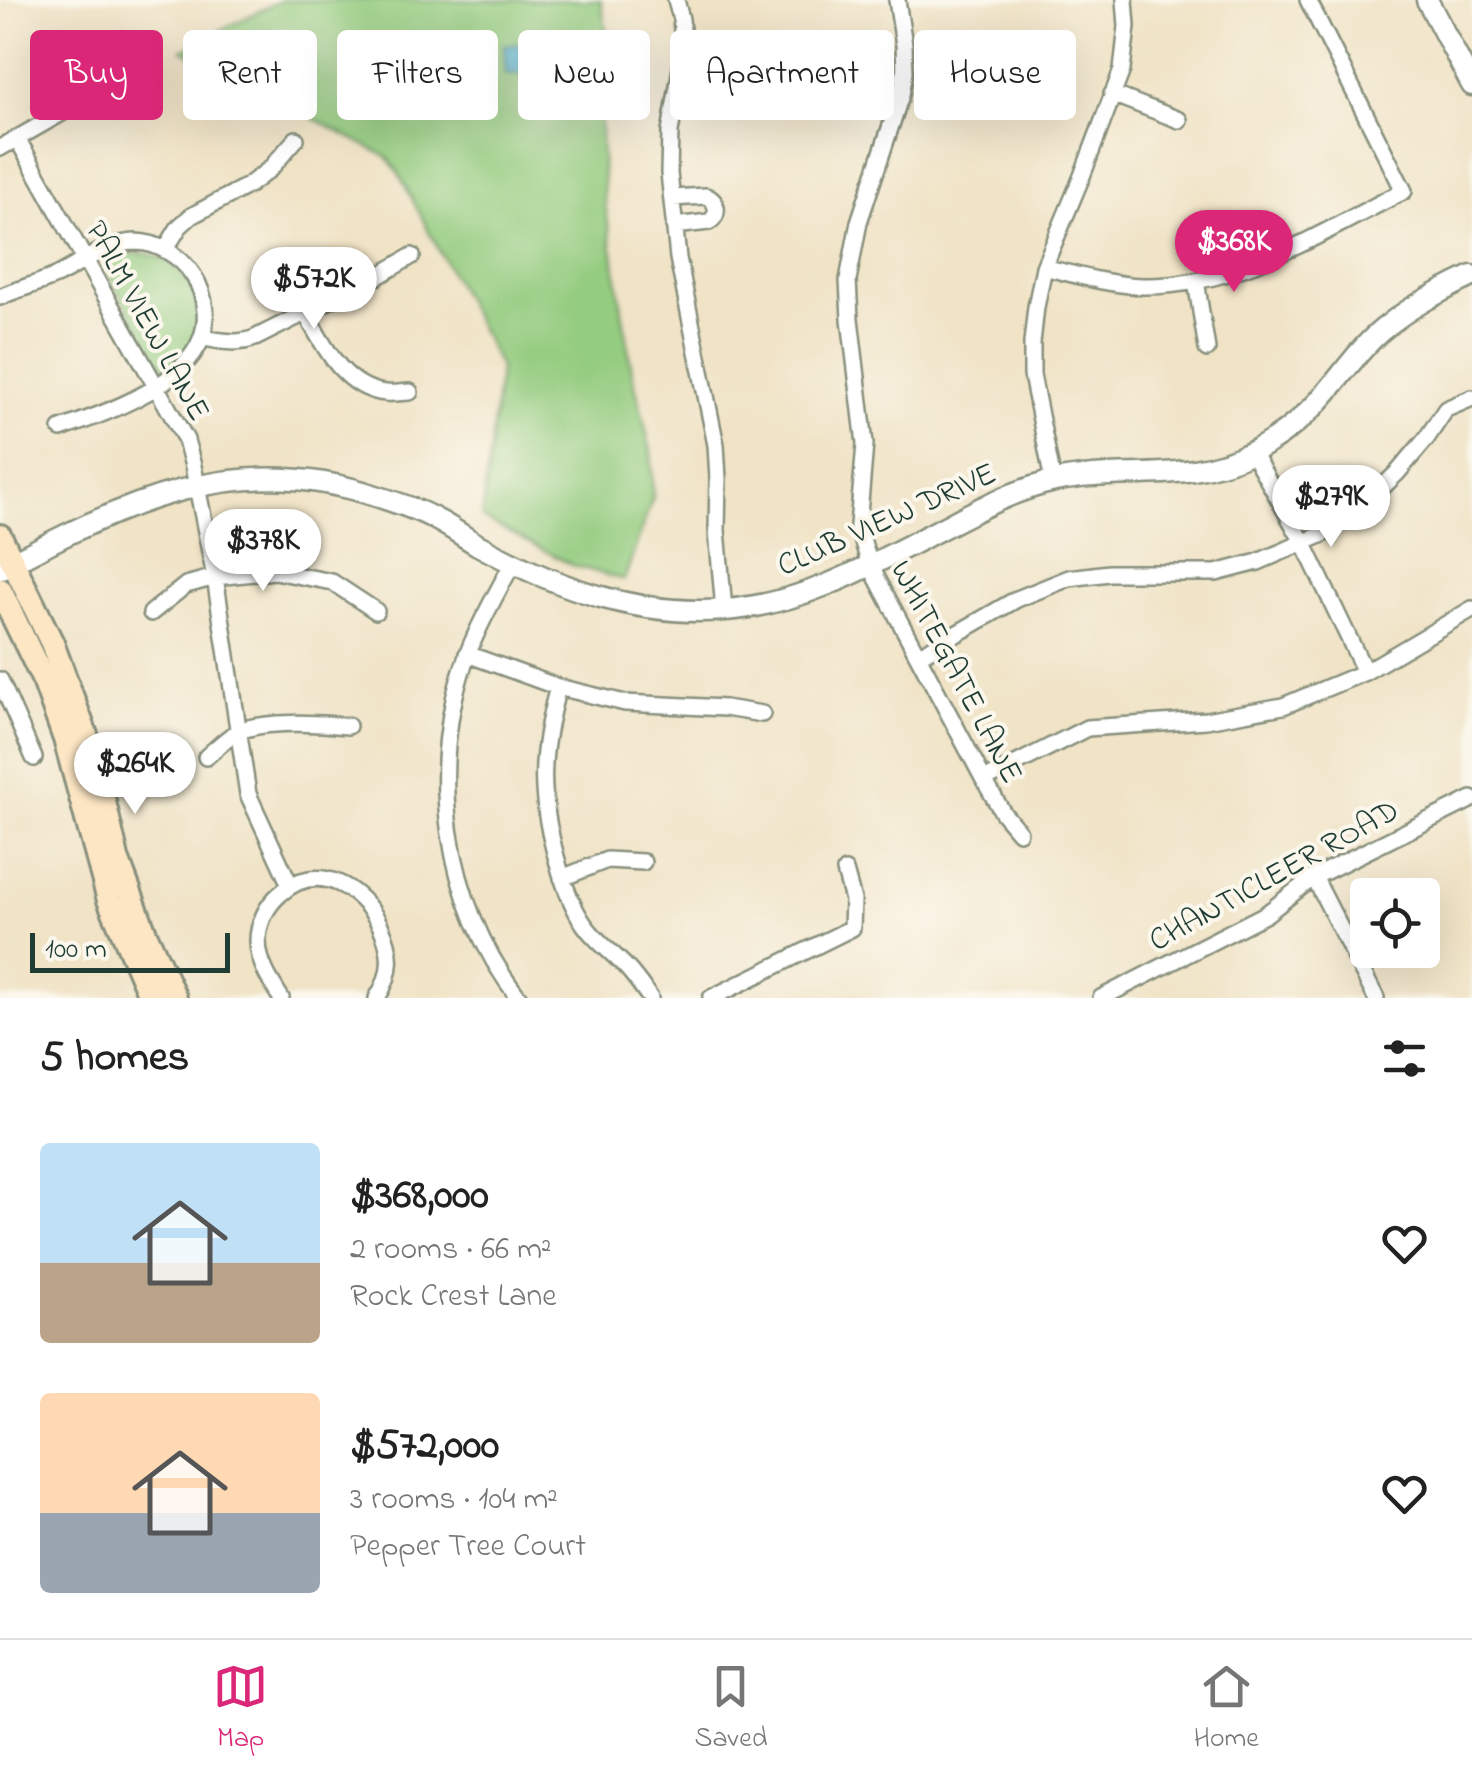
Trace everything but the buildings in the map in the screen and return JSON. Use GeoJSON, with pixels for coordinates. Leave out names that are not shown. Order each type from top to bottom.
{"type":"FeatureCollection","features":[{"type":"Feature","properties":{"kind":"main road"},"geometry":{"type":"LineString","coordinates":[[0,536],[7,565],[55,653],[93,754],[118,858],[144,933],[175,998]]}},
{"type":"Feature","properties":{"kind":"main road"},"geometry":{"type":"LineString","coordinates":[[0,590],[45,684],[66,739],[109,900],[151,998]]}},
{"type":"Feature","properties":{"kind":"street"},"geometry":{"type":"LineString","coordinates":[[676,0],[682,30]]}},
{"type":"Feature","properties":{"kind":"street","name":"WHITEGATE LANE"},"geometry":{"type":"LineString","coordinates":[[897,0],[904,45],[901,95],[858,222],[848,280],[866,444],[858,526],[870,565],[984,780],[1019,832]]}},
{"type":"Feature","properties":{"kind":"street"},"geometry":{"type":"LineString","coordinates":[[1053,481],[1032,375],[1032,342],[1044,268],[1122,70],[1127,26],[1125,0]]}},
{"type":"Feature","properties":{"kind":"street"},"geometry":{"type":"LineString","coordinates":[[1044,268],[1140,286],[1196,281],[1246,268],[1404,191],[1308,0]]}},
{"type":"Feature","properties":{"kind":"street"},"geometry":{"type":"LineString","coordinates":[[1427,0],[1470,75]]}},
{"type":"Feature","properties":{"kind":"street"},"geometry":{"type":"LineString","coordinates":[[1112,94],[1179,120]]}},
{"type":"Feature","properties":{"kind":"street"},"geometry":{"type":"LineString","coordinates":[[0,148],[52,120]]}},
{"type":"Feature","properties":{"kind":"street"},"geometry":{"type":"LineString","coordinates":[[672,120],[669,173],[674,226],[716,445],[716,530],[724,610]]}},
{"type":"Feature","properties":{"kind":"street"},"geometry":{"type":"LineString","coordinates":[[165,250],[191,216],[250,185],[270,170],[296,139]]}},
{"type":"Feature","properties":{"kind":"street","name":"PALM VIEW LANE"},"geometry":{"type":"LineString","coordinates":[[18,140],[186,440],[214,577],[248,794],[290,885]]}},
{"type":"Feature","properties":{"kind":"street"},"geometry":{"type":"LineString","coordinates":[[672,198],[706,196],[715,202],[717,210],[709,222],[674,226]]}},
{"type":"Feature","properties":{"kind":"street"},"geometry":{"type":"LineString","coordinates":[[0,297],[57,276],[120,244],[152,244],[165,250],[192,273],[200,289],[206,322],[203,338],[188,363],[156,386],[105,413],[61,429]]}},
{"type":"Feature","properties":{"kind":"street"},"geometry":{"type":"LineString","coordinates":[[203,338],[245,342],[412,256]]}},
{"type":"Feature","properties":{"kind":"street","name":"CLUB VIEW DRIVE"},"geometry":{"type":"LineString","coordinates":[[7,565],[119,510],[165,493],[237,479],[313,479],[406,506],[562,586],[624,604],[668,610],[724,610],[760,605],[818,589],[1017,492],[1053,481],[1120,473],[1186,472],[1252,452],[1307,414],[1382,330],[1432,296],[1472,276]]}},
{"type":"Feature","properties":{"kind":"street"},"geometry":{"type":"LineString","coordinates":[[1196,281],[1207,350]]}},
{"type":"Feature","properties":{"kind":"street"},"geometry":{"type":"LineString","coordinates":[[306,312],[333,360],[350,378],[384,394],[410,392]]}},
{"type":"Feature","properties":{"kind":"street"},"geometry":{"type":"LineString","coordinates":[[918,656],[1017,598],[1068,578],[1109,573],[1216,573],[1258,562],[1323,534],[1361,508],[1407,461],[1446,409],[1472,398]]}},
{"type":"Feature","properties":{"kind":"street"},"geometry":{"type":"LineString","coordinates":[[1252,452],[1303,542],[1365,672]]}},
{"type":"Feature","properties":{"kind":"street"},"geometry":{"type":"LineString","coordinates":[[513,563],[468,654],[455,698],[446,789],[450,838],[473,920],[488,952],[519,998]]}},
{"type":"Feature","properties":{"kind":"street"},"geometry":{"type":"LineString","coordinates":[[151,613],[186,585],[214,577],[276,572],[332,582],[376,611]]}},
{"type":"Feature","properties":{"kind":"street"},"geometry":{"type":"LineString","coordinates":[[984,780],[1087,728],[1206,720],[1283,706],[1365,672],[1472,608]]}},
{"type":"Feature","properties":{"kind":"street"},"geometry":{"type":"LineString","coordinates":[[468,654],[558,687],[624,703],[725,708],[762,714]]}},
{"type":"Feature","properties":{"kind":"street"},"geometry":{"type":"LineString","coordinates":[[0,680],[34,758]]}},
{"type":"Feature","properties":{"kind":"street"},"geometry":{"type":"LineString","coordinates":[[558,687],[542,770],[546,817],[562,878],[583,922],[650,998]]}},
{"type":"Feature","properties":{"kind":"street"},"geometry":{"type":"LineString","coordinates":[[206,756],[239,731],[314,722],[348,726]]}},
{"type":"Feature","properties":{"kind":"street","name":"CHANTICLEER ROAD"},"geometry":{"type":"LineString","coordinates":[[1101,998],[1266,914],[1314,877],[1472,800]]}},
{"type":"Feature","properties":{"kind":"street"},"geometry":{"type":"LineString","coordinates":[[562,878],[607,860],[642,862]]}},
{"type":"Feature","properties":{"kind":"street"},"geometry":{"type":"LineString","coordinates":[[710,998],[852,928],[853,900],[845,871]]}},
{"type":"Feature","properties":{"kind":"street"},"geometry":{"type":"LineString","coordinates":[[1314,877],[1376,998]]}},
{"type":"Feature","properties":{"kind":"street"},"geometry":{"type":"LineString","coordinates":[[281,998],[260,956],[260,927],[268,907],[290,885],[307,880],[334,882],[349,888],[369,907],[391,956],[388,977],[378,998]]}},
{"type":"Feature","properties":{"kind":"green space"},"geometry":{"type":"Polygon","coordinates":[[[281,0],[601,0],[606,30],[518,30],[518,120],[600,120],[604,197],[632,372],[651,451],[653,497],[624,580],[572,565],[482,518],[500,367],[398,172],[387,157],[316,120],[317,30],[222,30],[281,0]]]}},
{"type":"Feature","properties":{"kind":"green space"},"geometry":{"type":"Polygon","coordinates":[[[121,253],[163,259],[178,270],[193,292],[197,331],[185,354],[166,369],[154,356],[106,271],[105,261],[121,253]]]}},
{"type":"Feature","properties":{"kind":"water"},"geometry":{"type":"Polygon","coordinates":[[[518,44],[518,73],[506,74],[504,45],[518,44]]]}}]}
